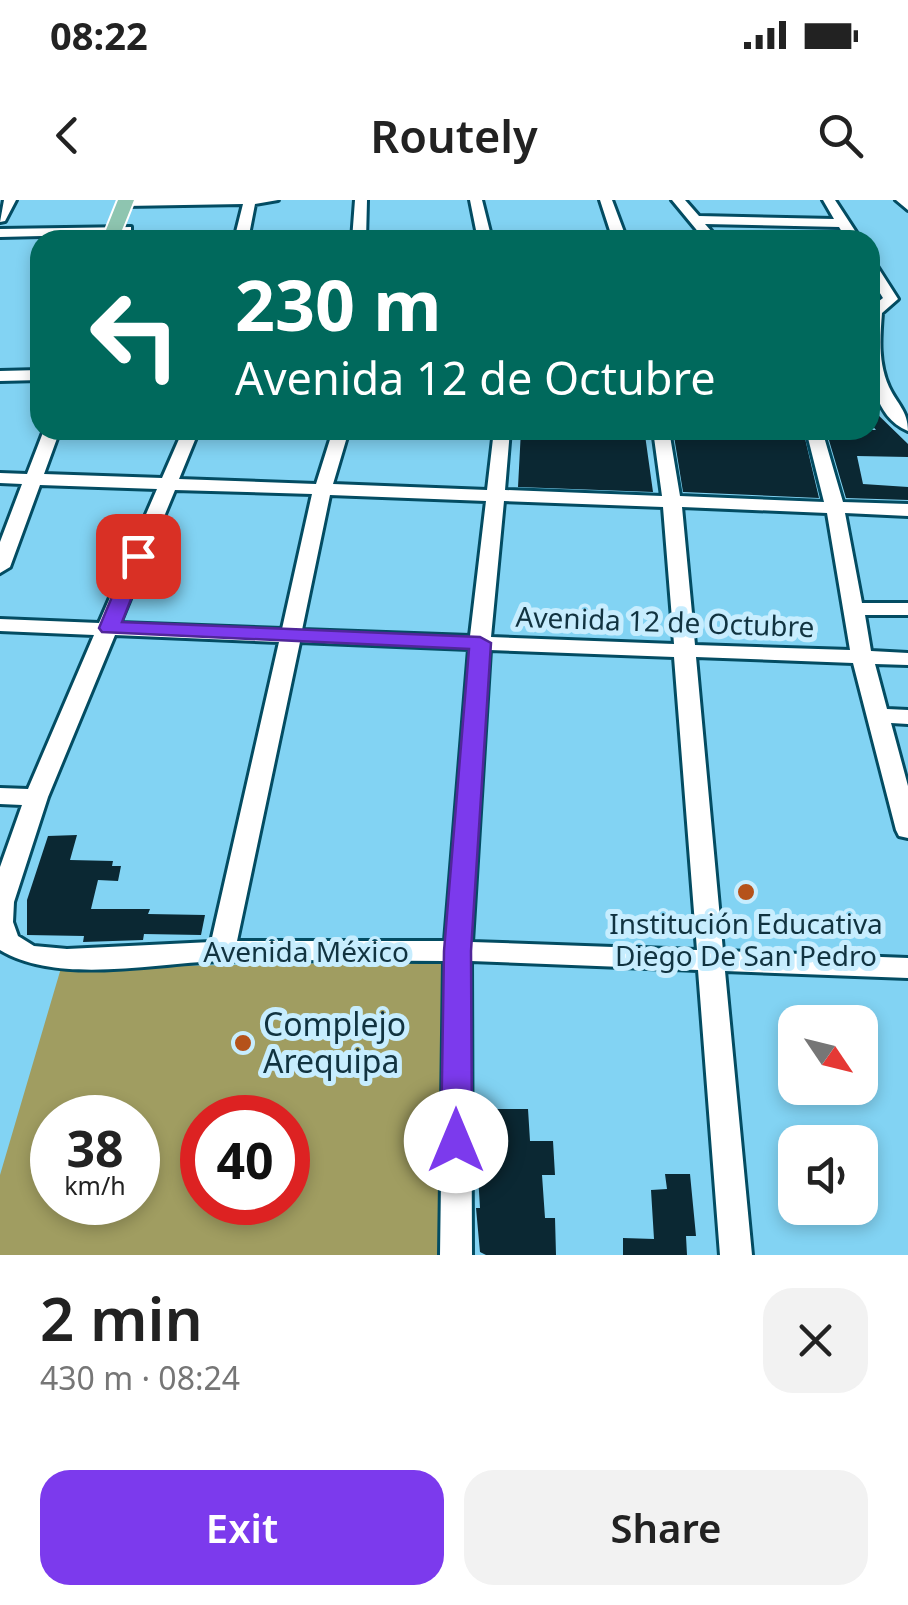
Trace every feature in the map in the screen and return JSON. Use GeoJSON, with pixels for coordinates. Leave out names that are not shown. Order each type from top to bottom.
{"type":"FeatureCollection","features":[{"type":"Feature","properties":{"kind":"main road"},"geometry":{"type":"LineString","coordinates":[[120,230],[131,201]]}},
{"type":"Feature","properties":{"kind":"street"},"geometry":{"type":"LineString","coordinates":[[0,218],[10,200]]}},
{"type":"Feature","properties":{"kind":"street"},"geometry":{"type":"LineString","coordinates":[[244,230],[250,200]]}},
{"type":"Feature","properties":{"kind":"street"},"geometry":{"type":"LineString","coordinates":[[131,201],[272,200]]}},
{"type":"Feature","properties":{"kind":"street"},"geometry":{"type":"LineString","coordinates":[[360,230],[361,200]]}},
{"type":"Feature","properties":{"kind":"street"},"geometry":{"type":"LineString","coordinates":[[476,200],[482,230]]}},
{"type":"Feature","properties":{"kind":"street"},"geometry":{"type":"LineString","coordinates":[[606,200],[616,230]]}},
{"type":"Feature","properties":{"kind":"street"},"geometry":{"type":"LineString","coordinates":[[678,200],[704,230]]}},
{"type":"Feature","properties":{"kind":"street"},"geometry":{"type":"LineString","coordinates":[[829,200],[848,230]]}},
{"type":"Feature","properties":{"kind":"street"},"geometry":{"type":"LineString","coordinates":[[902,200],[908,206]]}},
{"type":"Feature","properties":{"kind":"street"},"geometry":{"type":"LineString","coordinates":[[697,220],[843,223]]}},
{"type":"Feature","properties":{"kind":"street"},"geometry":{"type":"LineString","coordinates":[[0,233],[30,234]]}},
{"type":"Feature","properties":{"kind":"street"},"geometry":{"type":"LineString","coordinates":[[880,277],[899,298]]}},
{"type":"Feature","properties":{"kind":"street"},"geometry":{"type":"LineString","coordinates":[[0,376],[30,376]]}},
{"type":"Feature","properties":{"kind":"street"},"geometry":{"type":"LineString","coordinates":[[880,397],[908,398]]}},
{"type":"Feature","properties":{"kind":"street"},"geometry":{"type":"LineString","coordinates":[[880,401],[908,426]]}},
{"type":"Feature","properties":{"kind":"street"},"geometry":{"type":"LineString","coordinates":[[0,525],[33,440]]}},
{"type":"Feature","properties":{"kind":"street"},"geometry":{"type":"LineString","coordinates":[[0,566],[18,478],[45,440]]}},
{"type":"Feature","properties":{"kind":"street"},"geometry":{"type":"LineString","coordinates":[[0,796],[36,797],[187,440]]}},
{"type":"Feature","properties":{"kind":"street"},"geometry":{"type":"LineString","coordinates":[[222,951],[322,492],[338,440]]}},
{"type":"Feature","properties":{"kind":"street"},"geometry":{"type":"LineString","coordinates":[[456,1255],[458,951],[480,643],[501,440]]}},
{"type":"Feature","properties":{"kind":"street"},"geometry":{"type":"LineString","coordinates":[[663,440],[672,503],[736,1255]]}},
{"type":"Feature","properties":{"kind":"street"},"geometry":{"type":"LineString","coordinates":[[817,440],[836,508],[862,658],[907,825]]}},
{"type":"Feature","properties":{"kind":"street"},"geometry":{"type":"LineString","coordinates":[[18,478],[457,496],[469,512],[493,507],[672,503],[908,510]]}},
{"type":"Feature","properties":{"kind":"street"},"geometry":{"type":"LineString","coordinates":[[853,609],[908,609]]}},
{"type":"Feature","properties":{"kind":"street","name":"Avenida 12 de Octubre"},"geometry":{"type":"LineString","coordinates":[[0,624],[908,659]]}},
{"type":"Feature","properties":{"kind":"street"},"geometry":{"type":"LineString","coordinates":[[877,716],[908,716]]}},
{"type":"Feature","properties":{"kind":"street","name":"Avenida México"},"geometry":{"type":"LineString","coordinates":[[36,797],[1,902],[0,922],[8,942],[29,954],[67,959],[222,951],[458,951],[908,968]]}},
{"type":"Feature","properties":{"kind":"shaded area","name":"Complejo Arequipa"},"geometry":{"type":"Polygon","coordinates":[[[449,961],[441,1255],[0,1255],[0,1175],[61,968],[449,961]]]}},
{"type":"Feature","properties":{"kind":"building"},"geometry":{"type":"Polygon","coordinates":[[[880,417],[908,444],[908,457],[857,456],[863,484],[908,487],[908,500],[846,498],[829,440],[880,440],[880,417]]]}},
{"type":"Feature","properties":{"kind":"building"},"geometry":{"type":"Polygon","coordinates":[[[520,440],[646,440],[653,492],[518,487],[520,440]]]}},
{"type":"Feature","properties":{"kind":"building"},"geometry":{"type":"Polygon","coordinates":[[[675,440],[805,440],[819,498],[683,492],[675,440]]]}},
{"type":"Feature","properties":{"kind":"building"},"geometry":{"type":"Polygon","coordinates":[[[77,835],[70,860],[113,861],[112,866],[121,866],[118,881],[98,880],[91,909],[150,909],[148,914],[205,915],[201,935],[144,934],[143,940],[83,942],[84,936],[27,935],[27,900],[48,836],[77,835]]]}},
{"type":"Feature","properties":{"kind":"building"},"geometry":{"type":"Polygon","coordinates":[[[481,1109],[528,1109],[530,1141],[553,1141],[555,1175],[542,1175],[545,1218],[555,1218],[556,1255],[480,1252],[476,1208],[480,1208],[478,1175],[482,1175],[481,1109]]]}},
{"type":"Feature","properties":{"kind":"building"},"geometry":{"type":"Polygon","coordinates":[[[665,1174],[690,1174],[696,1236],[686,1236],[687,1255],[623,1255],[623,1238],[654,1239],[651,1190],[667,1189],[665,1174]]]}},
{"type":"Feature","properties":{"kind":"place","name":"Institución Educativa Diego De San Pedro"},"geometry":{"type":"Point","coordinates":[746,892]}},
{"type":"Feature","properties":{"kind":"place","name":"Complejo Arequipa"},"geometry":{"type":"Point","coordinates":[243,1043]}},
{"type":"Feature","properties":{"kind":"route"},"geometry":{"type":"LineString","coordinates":[[138,556],[109,628],[480,643],[458,951],[456,1141]]}}]}
